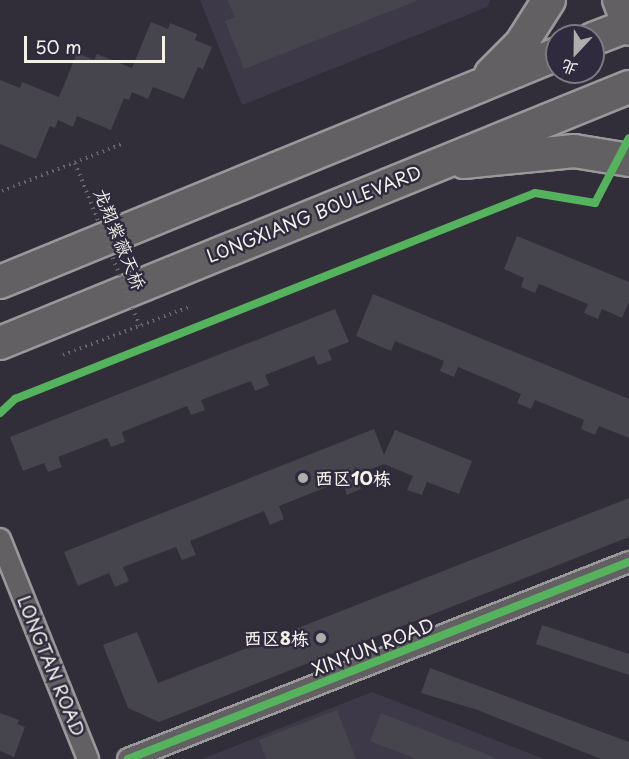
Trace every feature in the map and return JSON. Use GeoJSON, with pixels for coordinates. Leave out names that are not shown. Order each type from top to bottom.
{"type":"FeatureCollection","features":[{"type":"Feature","properties":{"kind":"main road"},"geometry":{"type":"LineString","coordinates":[[464,92],[495,71],[521,44],[549,0]]}},
{"type":"Feature","properties":{"kind":"main road"},"geometry":{"type":"LineString","coordinates":[[605,32],[625,20]]}},
{"type":"Feature","properties":{"kind":"main road"},"geometry":{"type":"LineString","coordinates":[[0,282],[545,59]]}},
{"type":"Feature","properties":{"kind":"main road","name":"LONGXIANG BOULEVARD"},"geometry":{"type":"LineString","coordinates":[[0,343],[430,166],[629,87]]}},
{"type":"Feature","properties":{"kind":"main road"},"geometry":{"type":"LineString","coordinates":[[430,166],[574,151],[629,160]]}},
{"type":"Feature","properties":{"kind":"street","name":"LONGTAN ROAD"},"geometry":{"type":"LineString","coordinates":[[0,539],[88,759]]}},
{"type":"Feature","properties":{"kind":"street","name":"XINYUN ROAD"},"geometry":{"type":"LineString","coordinates":[[128,759],[629,562]]}},
{"type":"Feature","properties":{"kind":"path"},"geometry":{"type":"LineString","coordinates":[[2,191],[122,144]]}},
{"type":"Feature","properties":{"kind":"path"},"geometry":{"type":"LineString","coordinates":[[63,355],[189,307]]}},
{"type":"Feature","properties":{"kind":"shaded area"},"geometry":{"type":"Polygon","coordinates":[[[200,0],[490,0],[487,7],[242,105],[200,0]]]}},
{"type":"Feature","properties":{"kind":"shaded area"},"geometry":{"type":"Polygon","coordinates":[[[372,692],[544,759],[202,759],[372,692]]]}},
{"type":"Feature","properties":{"kind":"building"},"geometry":{"type":"Polygon","coordinates":[[[227,0],[416,1],[244,69],[225,21],[235,17],[227,0]]]}},
{"type":"Feature","properties":{"kind":"building"},"geometry":{"type":"Polygon","coordinates":[[[151,22],[168,29],[170,23],[197,34],[195,40],[212,47],[203,69],[198,67],[184,99],[153,87],[148,99],[132,92],[129,100],[124,98],[111,130],[77,116],[73,127],[58,120],[55,128],[50,126],[36,159],[0,144],[0,80],[20,88],[22,82],[59,97],[77,53],[94,60],[97,54],[132,68],[151,22]]]}},
{"type":"Feature","properties":{"kind":"building"},"geometry":{"type":"Polygon","coordinates":[[[517,236],[629,282],[629,302],[622,318],[602,309],[598,319],[584,313],[588,304],[539,284],[535,293],[521,287],[524,278],[504,269],[517,236]]]}},
{"type":"Feature","properties":{"kind":"building"},"geometry":{"type":"Polygon","coordinates":[[[373,294],[629,399],[629,438],[599,426],[595,435],[581,429],[584,420],[535,400],[531,409],[517,403],[521,394],[458,367],[454,377],[440,371],[444,361],[395,341],[391,351],[356,336],[373,294]]]}},
{"type":"Feature","properties":{"kind":"building"},"geometry":{"type":"Polygon","coordinates":[[[335,309],[349,342],[328,350],[332,360],[318,365],[314,356],[265,375],[269,385],[255,391],[251,381],[201,400],[205,410],[191,415],[187,406],[122,432],[125,442],[111,447],[107,438],[58,457],[62,467],[48,472],[44,463],[23,471],[10,437],[335,309]]]}},
{"type":"Feature","properties":{"kind":"building"},"geometry":{"type":"Polygon","coordinates":[[[374,429],[384,455],[395,430],[472,461],[459,494],[427,482],[422,495],[407,490],[413,476],[384,464],[356,475],[361,489],[347,495],[342,481],[279,506],[284,519],[270,525],[264,511],[190,541],[196,555],[182,560],[176,547],[123,567],[129,581],[115,587],[109,573],[78,586],[64,552],[374,429]]]}},
{"type":"Feature","properties":{"kind":"building","name":"西区8栋"},"geometry":{"type":"Polygon","coordinates":[[[629,498],[629,537],[159,722],[128,708],[103,645],[137,632],[158,683],[629,498]]]}},
{"type":"Feature","properties":{"kind":"building"},"geometry":{"type":"Polygon","coordinates":[[[542,625],[629,654],[629,675],[536,644],[542,625]]]}},
{"type":"Feature","properties":{"kind":"building"},"geometry":{"type":"Polygon","coordinates":[[[430,668],[629,742],[629,759],[601,759],[475,709],[421,693],[430,668]]]}},
{"type":"Feature","properties":{"kind":"building"},"geometry":{"type":"Polygon","coordinates":[[[337,710],[356,759],[266,759],[259,740],[337,710]]]}},
{"type":"Feature","properties":{"kind":"building"},"geometry":{"type":"Polygon","coordinates":[[[0,713],[19,720],[17,724],[25,727],[14,757],[0,751],[0,713]]]}},
{"type":"Feature","properties":{"kind":"building"},"geometry":{"type":"Polygon","coordinates":[[[381,713],[496,758],[416,759],[370,741],[381,713]]]}},
{"type":"Feature","properties":{"kind":"cycle path"},"geometry":{"type":"LineString","coordinates":[[0,413],[15,399],[535,193],[595,203],[629,138]]}},
{"type":"Feature","properties":{"kind":"cycle path"},"geometry":{"type":"LineString","coordinates":[[128,759],[629,562]]}},
{"type":"Feature","properties":{"kind":"place","name":"西区10栋"},"geometry":{"type":"Point","coordinates":[303,478]}},
{"type":"Feature","properties":{"kind":"place","name":"西区8栋"},"geometry":{"type":"Point","coordinates":[321,638]}}]}
